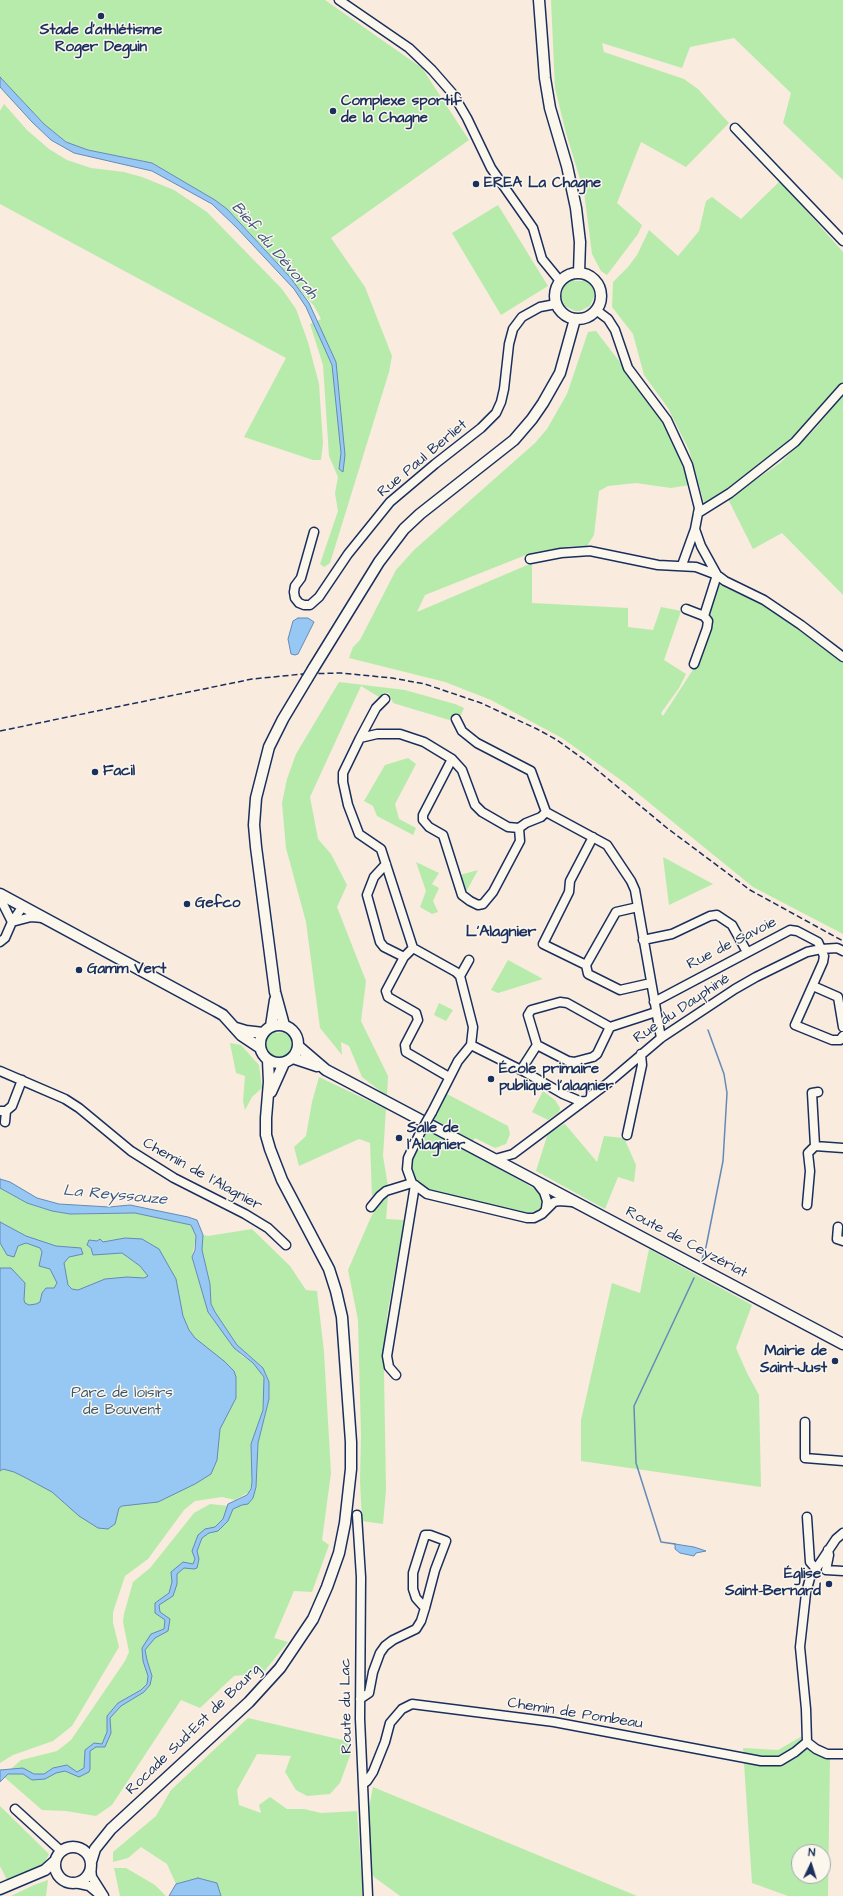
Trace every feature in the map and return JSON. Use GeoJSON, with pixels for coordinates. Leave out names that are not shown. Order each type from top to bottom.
{"type":"FeatureCollection","features":[{"type":"Feature","properties":{"kind":"main road"},"geometry":{"type":"LineString","coordinates":[[539,0],[545,78],[550,108],[567,166],[576,208],[580,242],[579,273]]}},
{"type":"Feature","properties":{"kind":"main road"},"geometry":{"type":"LineString","coordinates":[[579,273],[594,280],[600,289],[600,300],[596,310],[586,317],[575,319],[564,314],[556,304],[555,296],[560,281],[568,275],[579,273]]}},
{"type":"Feature","properties":{"kind":"main road"},"geometry":{"type":"LineString","coordinates":[[284,1026],[275,992],[254,825],[256,798],[269,747],[286,714],[379,562],[404,529],[420,514],[514,440],[543,404],[560,373],[575,319]]}},
{"type":"Feature","properties":{"kind":"main road"},"geometry":{"type":"LineString","coordinates":[[0,894],[216,1011],[241,1035],[260,1047]]}},
{"type":"Feature","properties":{"kind":"main road"},"geometry":{"type":"LineString","coordinates":[[271,1026],[275,992]]}},
{"type":"Feature","properties":{"kind":"main road"},"geometry":{"type":"LineString","coordinates":[[268,1101],[288,1060],[298,1046],[298,1041],[293,1031],[284,1026],[271,1026],[263,1033],[260,1047],[262,1054],[268,1060],[273,1063],[288,1060],[326,1070]]}},
{"type":"Feature","properties":{"kind":"main road"},"geometry":{"type":"LineString","coordinates":[[235,1028],[263,1033]]}},
{"type":"Feature","properties":{"kind":"main road"},"geometry":{"type":"LineString","coordinates":[[298,1046],[326,1070]]}},
{"type":"Feature","properties":{"kind":"main road","name":"Rocade Sud-Est de Bourg"},"geometry":{"type":"LineString","coordinates":[[76,1847],[93,1842],[111,1829],[249,1702],[280,1668],[313,1619],[327,1587],[339,1553],[345,1523],[351,1469],[342,1317],[329,1269],[273,1162],[266,1135],[269,1076],[268,1060]]}},
{"type":"Feature","properties":{"kind":"main road","name":"Route de Ceyzériat"},"geometry":{"type":"LineString","coordinates":[[326,1070],[843,1344]]}},
{"type":"Feature","properties":{"kind":"main road","name":"Rocade Sud-Est de Bourg"},"geometry":{"type":"LineString","coordinates":[[91,1865],[95,1848],[111,1829]]}},
{"type":"Feature","properties":{"kind":"main road"},"geometry":{"type":"LineString","coordinates":[[0,1889],[34,1876],[49,1868],[58,1856],[65,1848],[76,1847],[86,1852],[91,1865],[86,1878],[75,1883],[69,1882],[62,1878],[56,1871],[58,1856]]}},
{"type":"Feature","properties":{"kind":"main road"},"geometry":{"type":"LineString","coordinates":[[34,1876],[62,1878]]}},
{"type":"Feature","properties":{"kind":"street"},"geometry":{"type":"LineString","coordinates":[[339,0],[409,48],[432,70],[453,94],[467,118],[491,168],[533,228],[542,259],[560,281]]}},
{"type":"Feature","properties":{"kind":"street"},"geometry":{"type":"LineString","coordinates":[[735,128],[843,241]]}},
{"type":"Feature","properties":{"kind":"street","name":"Rue Paul Berliet"},"geometry":{"type":"LineString","coordinates":[[314,532],[300,578],[295,586],[294,592],[295,598],[299,603],[304,605],[310,605],[319,597],[348,554],[390,502],[481,428],[496,413],[501,402],[504,389],[509,344],[513,329],[522,317],[540,307],[556,304]]}},
{"type":"Feature","properties":{"kind":"street"},"geometry":{"type":"LineString","coordinates":[[596,310],[608,319],[611,324],[628,368],[667,420],[688,465],[699,508],[695,528],[682,565]]}},
{"type":"Feature","properties":{"kind":"street"},"geometry":{"type":"LineString","coordinates":[[698,513],[730,493],[795,442],[843,388]]}},
{"type":"Feature","properties":{"kind":"street"},"geometry":{"type":"LineString","coordinates":[[695,528],[701,546],[717,574],[724,581],[764,600],[843,657]]}},
{"type":"Feature","properties":{"kind":"street"},"geometry":{"type":"LineString","coordinates":[[530,559],[561,553],[590,551],[658,565],[682,565],[696,567],[717,574]]}},
{"type":"Feature","properties":{"kind":"street"},"geometry":{"type":"LineString","coordinates":[[704,616],[717,574]]}},
{"type":"Feature","properties":{"kind":"street"},"geometry":{"type":"LineString","coordinates":[[686,609],[704,616],[708,621],[708,628],[694,664]]}},
{"type":"Feature","properties":{"kind":"street"},"geometry":{"type":"LineString","coordinates":[[385,699],[376,708],[343,773],[342,782],[348,805],[359,834],[381,849],[413,948],[456,972],[460,976],[473,1027],[471,1045],[458,1061],[449,1077],[408,1158],[408,1174],[413,1184],[427,1194],[526,1218],[538,1216],[546,1208],[559,1201],[577,1202]]}},
{"type":"Feature","properties":{"kind":"street"},"geometry":{"type":"LineString","coordinates":[[456,719],[462,731],[477,743],[531,771],[546,812],[607,845],[627,875],[635,890],[661,1038]]}},
{"type":"Feature","properties":{"kind":"street"},"geometry":{"type":"LineString","coordinates":[[360,738],[377,734],[400,734],[424,742],[452,759],[462,770],[475,805],[482,812],[508,827],[519,828],[526,823],[541,817],[546,812]]}},
{"type":"Feature","properties":{"kind":"street"},"geometry":{"type":"LineString","coordinates":[[452,759],[423,815],[423,820],[429,827],[443,834],[462,894],[470,901],[478,905],[483,904],[493,892],[520,841],[519,828]]}},
{"type":"Feature","properties":{"kind":"street"},"geometry":{"type":"LineString","coordinates":[[586,965],[543,944],[569,892],[570,881],[593,837]]}},
{"type":"Feature","properties":{"kind":"street"},"geometry":{"type":"LineString","coordinates":[[386,864],[374,876],[366,895],[380,942],[384,947],[404,957]]}},
{"type":"Feature","properties":{"kind":"street"},"geometry":{"type":"LineString","coordinates":[[0,898],[12,922]]}},
{"type":"Feature","properties":{"kind":"street"},"geometry":{"type":"LineString","coordinates":[[0,942],[5,938],[12,922],[23,906]]}},
{"type":"Feature","properties":{"kind":"street"},"geometry":{"type":"LineString","coordinates":[[638,907],[616,912],[586,965],[588,974],[620,990],[651,983]]}},
{"type":"Feature","properties":{"kind":"street"},"geometry":{"type":"LineString","coordinates":[[643,940],[672,934],[710,916],[716,915],[732,925],[747,952]]}},
{"type":"Feature","properties":{"kind":"street"},"geometry":{"type":"LineString","coordinates":[[12,922],[31,917],[44,918]]}},
{"type":"Feature","properties":{"kind":"street","name":"Rue de Savoie"},"geometry":{"type":"LineString","coordinates":[[654,1002],[790,930],[798,931],[818,942],[821,949]]}},
{"type":"Feature","properties":{"kind":"street"},"geometry":{"type":"LineString","coordinates":[[413,948],[404,957],[386,991],[388,997],[416,1013],[418,1020],[405,1045],[406,1052],[449,1077]]}},
{"type":"Feature","properties":{"kind":"street"},"geometry":{"type":"LineString","coordinates":[[843,951],[837,948],[821,949],[824,956],[823,962],[795,1025],[832,1040],[840,1040],[843,1036]]}},
{"type":"Feature","properties":{"kind":"street","name":"Rue du Dauphiné"},"geometry":{"type":"LineString","coordinates":[[513,1154],[608,1083],[661,1038],[756,977],[791,959],[821,949]]}},
{"type":"Feature","properties":{"kind":"street"},"geometry":{"type":"LineString","coordinates":[[460,976],[469,960]]}},
{"type":"Feature","properties":{"kind":"street"},"geometry":{"type":"LineString","coordinates":[[813,986],[838,997],[843,1027]]}},
{"type":"Feature","properties":{"kind":"street"},"geometry":{"type":"LineString","coordinates":[[610,1027],[567,1003],[560,1002],[531,1010],[528,1015],[537,1045],[568,1061],[574,1062],[593,1057],[597,1054],[610,1027],[656,1012]]}},
{"type":"Feature","properties":{"kind":"street"},"geometry":{"type":"LineString","coordinates":[[471,1045],[521,1070],[563,1094],[582,1102]]}},
{"type":"Feature","properties":{"kind":"street"},"geometry":{"type":"LineString","coordinates":[[521,1070],[537,1045]]}},
{"type":"Feature","properties":{"kind":"street"},"geometry":{"type":"LineString","coordinates":[[627,1136],[642,1065],[641,1054]]}},
{"type":"Feature","properties":{"kind":"street","name":"Chemin de l'Alagnier"},"geometry":{"type":"LineString","coordinates":[[0,1071],[64,1099],[79,1108],[131,1151],[174,1178],[245,1214],[268,1228],[286,1245]]}},
{"type":"Feature","properties":{"kind":"street"},"geometry":{"type":"LineString","coordinates":[[5,1122],[3,1111],[12,1106],[22,1080]]}},
{"type":"Feature","properties":{"kind":"street"},"geometry":{"type":"LineString","coordinates":[[807,1204],[810,1172],[808,1153],[815,1146],[812,1093],[818,1092]]}},
{"type":"Feature","properties":{"kind":"street"},"geometry":{"type":"LineString","coordinates":[[563,1094],[571,1111]]}},
{"type":"Feature","properties":{"kind":"street"},"geometry":{"type":"LineString","coordinates":[[815,1146],[843,1148]]}},
{"type":"Feature","properties":{"kind":"street"},"geometry":{"type":"LineString","coordinates":[[495,1159],[513,1154],[512,1160],[514,1170]]}},
{"type":"Feature","properties":{"kind":"street"},"geometry":{"type":"LineString","coordinates":[[534,1179],[544,1192],[547,1200],[546,1208]]}},
{"type":"Feature","properties":{"kind":"street"},"geometry":{"type":"LineString","coordinates":[[371,1207],[386,1191],[413,1184]]}},
{"type":"Feature","properties":{"kind":"street"},"geometry":{"type":"LineString","coordinates":[[396,1375],[389,1367],[387,1356],[413,1184]]}},
{"type":"Feature","properties":{"kind":"street"},"geometry":{"type":"LineString","coordinates":[[838,1227],[837,1239],[843,1241]]}},
{"type":"Feature","properties":{"kind":"street"},"geometry":{"type":"LineString","coordinates":[[805,1422],[805,1458],[843,1461]]}},
{"type":"Feature","properties":{"kind":"street","name":"Route du Lac"},"geometry":{"type":"LineString","coordinates":[[357,1515],[361,1577],[360,1699],[368,1896]]}},
{"type":"Feature","properties":{"kind":"street"},"geometry":{"type":"LineString","coordinates":[[807,1518],[810,1562],[816,1569]]}},
{"type":"Feature","properties":{"kind":"street"},"geometry":{"type":"LineString","coordinates":[[843,1534],[836,1539],[828,1549],[810,1578],[806,1593],[800,1647],[806,1709],[807,1742],[816,1749],[827,1754],[843,1754]]}},
{"type":"Feature","properties":{"kind":"street"},"geometry":{"type":"LineString","coordinates":[[360,1699],[369,1693],[373,1672],[382,1650],[393,1640],[416,1629],[421,1621],[425,1608],[435,1570],[446,1541],[430,1535],[425,1535],[413,1573],[413,1589],[416,1598],[425,1608]]}},
{"type":"Feature","properties":{"kind":"street"},"geometry":{"type":"LineString","coordinates":[[828,1549],[829,1555],[826,1570],[843,1571]]}},
{"type":"Feature","properties":{"kind":"street","name":"Chemin de Pombeau"},"geometry":{"type":"LineString","coordinates":[[363,1784],[373,1772],[385,1742],[390,1723],[402,1710],[412,1704],[554,1722],[761,1760],[780,1761],[795,1752],[807,1742]]}},
{"type":"Feature","properties":{"kind":"street"},"geometry":{"type":"LineString","coordinates":[[15,1809],[58,1856]]}},
{"type":"Feature","properties":{"kind":"street"},"geometry":{"type":"LineString","coordinates":[[91,1865],[92,1877],[102,1896]]}},
{"type":"Feature","properties":{"kind":"street"},"geometry":{"type":"LineString","coordinates":[[75,1883],[89,1886],[102,1896]]}},
{"type":"Feature","properties":{"kind":"green space"},"geometry":{"type":"Polygon","coordinates":[[[0,0],[325,0],[422,68],[469,140],[331,238],[365,287],[392,356],[389,372],[330,563],[324,567],[320,564],[338,511],[335,493],[338,477],[329,456],[323,365],[310,324],[321,319],[314,306],[273,258],[227,209],[215,200],[152,163],[71,145],[44,124],[0,77],[0,0]]]}},
{"type":"Feature","properties":{"kind":"green space"},"geometry":{"type":"Polygon","coordinates":[[[551,0],[843,0],[843,180],[783,123],[791,93],[734,38],[690,47],[682,68],[602,43],[604,52],[684,79],[698,89],[729,123],[686,167],[641,142],[617,203],[642,225],[638,234],[607,275],[601,271],[592,254],[584,192],[566,133],[555,88],[551,0]]]}},
{"type":"Feature","properties":{"kind":"green space"},"geometry":{"type":"Polygon","coordinates":[[[4,104],[27,130],[49,149],[67,160],[91,168],[124,172],[142,177],[174,190],[207,212],[282,289],[296,309],[308,342],[319,384],[323,443],[321,460],[313,460],[244,437],[286,358],[0,204],[0,111],[4,104]]]}},
{"type":"Feature","properties":{"kind":"green space"},"geometry":{"type":"Polygon","coordinates":[[[780,181],[843,252],[843,381],[803,428],[771,457],[725,493],[705,506],[689,450],[668,408],[644,375],[633,334],[612,307],[613,282],[628,267],[637,255],[649,230],[678,256],[699,231],[706,201],[712,197],[741,219],[780,181]]]}},
{"type":"Feature","properties":{"kind":"green space"},"geometry":{"type":"Polygon","coordinates":[[[498,205],[548,286],[501,315],[452,233],[498,205]]]}},
{"type":"Feature","properties":{"kind":"green space"},"geometry":{"type":"Polygon","coordinates":[[[574,279],[575,281],[584,280],[589,282],[594,291],[594,297],[590,306],[580,311],[575,311],[565,306],[561,296],[564,285],[574,279]]]}},
{"type":"Feature","properties":{"kind":"green space"},"geometry":{"type":"Polygon","coordinates":[[[596,331],[662,417],[674,443],[689,485],[671,488],[636,483],[608,486],[599,491],[594,535],[587,546],[572,546],[531,553],[425,595],[417,612],[532,563],[532,603],[628,608],[628,627],[653,630],[661,607],[681,611],[664,660],[686,674],[679,688],[661,713],[663,716],[696,665],[707,612],[717,584],[763,604],[843,662],[843,934],[753,887],[625,783],[562,738],[491,700],[445,682],[349,658],[353,647],[360,640],[396,570],[414,550],[535,443],[547,429],[567,394],[588,332],[596,331]]]}},
{"type":"Feature","properties":{"kind":"green space"},"geometry":{"type":"Polygon","coordinates":[[[843,395],[843,595],[782,533],[753,549],[728,499],[780,463],[814,430],[843,395]]]}},
{"type":"Feature","properties":{"kind":"green space"},"geometry":{"type":"Polygon","coordinates":[[[339,682],[405,690],[464,708],[461,715],[454,715],[449,720],[393,703],[389,693],[384,693],[379,697],[361,686],[310,797],[318,839],[331,854],[347,885],[337,907],[366,981],[361,1021],[388,1076],[387,1096],[362,1077],[349,1046],[341,1042],[342,1055],[320,1028],[306,922],[286,848],[282,803],[287,779],[296,754],[339,682]]]}},
{"type":"Feature","properties":{"kind":"green space"},"geometry":{"type":"Polygon","coordinates":[[[408,758],[416,764],[395,804],[399,819],[416,828],[413,835],[377,816],[373,806],[364,801],[385,765],[408,758]]]}},
{"type":"Feature","properties":{"kind":"green space"},"geometry":{"type":"Polygon","coordinates":[[[663,857],[713,884],[669,905],[663,857]]]}},
{"type":"Feature","properties":{"kind":"green space"},"geometry":{"type":"Polygon","coordinates":[[[416,862],[439,873],[432,884],[439,888],[433,901],[438,912],[432,914],[420,907],[426,891],[416,862]]]}},
{"type":"Feature","properties":{"kind":"green space"},"geometry":{"type":"Polygon","coordinates":[[[478,870],[466,892],[460,875],[478,870]]]}},
{"type":"Feature","properties":{"kind":"green space"},"geometry":{"type":"Polygon","coordinates":[[[508,960],[543,979],[498,993],[491,990],[508,960]]]}},
{"type":"Feature","properties":{"kind":"green space"},"geometry":{"type":"Polygon","coordinates":[[[439,1003],[453,1010],[446,1021],[434,1015],[439,1003]]]}},
{"type":"Feature","properties":{"kind":"green space"},"geometry":{"type":"Polygon","coordinates":[[[275,1031],[277,1033],[285,1032],[291,1038],[292,1047],[284,1057],[275,1058],[267,1053],[265,1049],[264,1044],[267,1036],[275,1031]]]}},
{"type":"Feature","properties":{"kind":"green space"},"geometry":{"type":"Polygon","coordinates":[[[230,1043],[241,1045],[259,1065],[262,1088],[252,1097],[245,1110],[243,1101],[245,1076],[236,1073],[230,1043]]]}},
{"type":"Feature","properties":{"kind":"green space"},"geometry":{"type":"Polygon","coordinates":[[[319,1077],[386,1109],[383,1156],[388,1186],[372,1196],[370,1143],[359,1139],[299,1166],[294,1147],[306,1136],[312,1102],[319,1077]]]}},
{"type":"Feature","properties":{"kind":"green space"},"geometry":{"type":"Polygon","coordinates":[[[543,1091],[555,1100],[560,1108],[559,1112],[548,1120],[532,1112],[543,1091]]]}},
{"type":"Feature","properties":{"kind":"green space"},"geometry":{"type":"Polygon","coordinates":[[[447,1094],[508,1126],[510,1134],[506,1144],[495,1148],[475,1138],[473,1141],[434,1120],[447,1094]]]}},
{"type":"Feature","properties":{"kind":"green space"},"geometry":{"type":"Polygon","coordinates":[[[565,1124],[597,1162],[604,1136],[624,1138],[636,1165],[634,1182],[618,1177],[605,1209],[536,1171],[548,1133],[565,1124]]]}},
{"type":"Feature","properties":{"kind":"green space"},"geometry":{"type":"Polygon","coordinates":[[[429,1128],[540,1192],[543,1198],[540,1208],[536,1211],[527,1213],[426,1189],[412,1176],[411,1163],[429,1128]]]}},
{"type":"Feature","properties":{"kind":"green space","name":"Parc de loisirs de Bouvent"},"geometry":{"type":"Polygon","coordinates":[[[0,1188],[27,1203],[52,1211],[70,1214],[135,1213],[191,1225],[196,1236],[192,1257],[208,1312],[241,1355],[253,1363],[264,1377],[265,1397],[262,1416],[251,1444],[252,1482],[249,1492],[235,1500],[222,1497],[195,1501],[184,1510],[148,1559],[125,1576],[113,1612],[113,1623],[119,1647],[72,1726],[53,1741],[13,1755],[0,1763],[0,1188]]]}},
{"type":"Feature","properties":{"kind":"green space"},"geometry":{"type":"Polygon","coordinates":[[[388,1196],[386,1219],[404,1220],[387,1316],[384,1373],[386,1490],[383,1524],[362,1521],[360,1481],[361,1436],[358,1320],[348,1270],[371,1217],[382,1198],[388,1196]]]}},
{"type":"Feature","properties":{"kind":"green space"},"geometry":{"type":"Polygon","coordinates":[[[252,1229],[290,1266],[306,1290],[317,1291],[324,1352],[331,1473],[322,1540],[329,1545],[312,1592],[294,1591],[274,1638],[288,1642],[263,1673],[234,1676],[200,1708],[181,1700],[112,1805],[96,1816],[66,1811],[42,1810],[3,1776],[21,1760],[57,1751],[71,1740],[125,1661],[129,1652],[123,1622],[133,1582],[150,1568],[194,1513],[210,1504],[229,1506],[255,1492],[258,1443],[269,1399],[269,1382],[263,1368],[237,1345],[215,1312],[211,1304],[210,1284],[202,1250],[203,1235],[208,1236],[252,1229]]]}},
{"type":"Feature","properties":{"kind":"green space"},"geometry":{"type":"Polygon","coordinates":[[[649,1249],[752,1305],[736,1348],[759,1395],[761,1487],[581,1461],[581,1420],[612,1283],[640,1293],[649,1249]]]}},
{"type":"Feature","properties":{"kind":"green space"},"geometry":{"type":"Polygon","coordinates":[[[248,1718],[351,1742],[351,1753],[340,1783],[330,1794],[307,1796],[296,1790],[285,1772],[291,1756],[257,1754],[237,1790],[239,1805],[261,1813],[259,1805],[270,1797],[287,1809],[304,1809],[321,1813],[357,1811],[363,1896],[221,1896],[217,1883],[198,1878],[176,1884],[167,1864],[141,1847],[128,1858],[113,1862],[113,1852],[156,1816],[171,1790],[248,1718]]]}},
{"type":"Feature","properties":{"kind":"green space"},"geometry":{"type":"Polygon","coordinates":[[[804,1735],[806,1748],[830,1758],[829,1844],[791,1844],[791,1884],[828,1884],[828,1896],[788,1896],[752,1883],[743,1748],[778,1750],[804,1735]]]}},
{"type":"Feature","properties":{"kind":"green space"},"geometry":{"type":"Polygon","coordinates":[[[373,1787],[637,1896],[400,1896],[374,1877],[369,1866],[366,1824],[373,1787]]]}},
{"type":"Feature","properties":{"kind":"green space"},"geometry":{"type":"Polygon","coordinates":[[[0,1806],[49,1854],[43,1865],[7,1880],[0,1866],[0,1806]]]}},
{"type":"Feature","properties":{"kind":"green space"},"geometry":{"type":"Polygon","coordinates":[[[114,1868],[126,1868],[155,1885],[166,1896],[120,1896],[114,1868]]]}},
{"type":"Feature","properties":{"kind":"green space"},"geometry":{"type":"Polygon","coordinates":[[[48,1880],[46,1896],[11,1896],[34,1885],[48,1880]]]}},
{"type":"Feature","properties":{"kind":"water"},"geometry":{"type":"Polygon","coordinates":[[[0,77],[44,124],[66,142],[88,150],[152,163],[215,200],[227,209],[290,277],[309,303],[336,362],[345,455],[343,472],[339,469],[341,453],[332,365],[306,307],[294,289],[236,227],[212,204],[152,171],[74,153],[51,140],[32,122],[0,87],[0,77]]]}},
{"type":"Feature","properties":{"kind":"water"},"geometry":{"type":"Polygon","coordinates":[[[298,618],[308,618],[314,622],[298,654],[295,655],[291,654],[288,639],[293,621],[298,618]]]}},
{"type":"Feature","properties":{"kind":"water"},"geometry":{"type":"Polygon","coordinates":[[[0,1179],[10,1182],[37,1198],[59,1204],[109,1207],[130,1205],[197,1220],[203,1235],[202,1250],[210,1284],[211,1304],[237,1345],[263,1368],[269,1382],[269,1399],[258,1443],[256,1487],[253,1498],[248,1504],[233,1509],[228,1521],[218,1531],[209,1533],[202,1538],[197,1551],[199,1559],[197,1568],[184,1568],[177,1574],[177,1584],[173,1596],[159,1605],[160,1612],[170,1619],[168,1631],[155,1638],[145,1650],[152,1676],[150,1685],[144,1692],[121,1706],[110,1718],[111,1733],[105,1747],[96,1747],[90,1751],[89,1772],[79,1777],[65,1771],[56,1773],[45,1779],[32,1780],[23,1774],[8,1774],[0,1782],[0,1770],[23,1768],[34,1774],[44,1774],[53,1768],[67,1765],[77,1772],[84,1768],[85,1750],[94,1743],[102,1744],[107,1732],[107,1716],[118,1703],[141,1690],[147,1684],[148,1676],[143,1661],[142,1648],[151,1634],[164,1629],[165,1620],[155,1613],[155,1603],[169,1593],[172,1582],[171,1572],[183,1562],[193,1564],[195,1559],[192,1551],[198,1535],[205,1529],[215,1527],[223,1519],[228,1504],[247,1495],[251,1489],[251,1444],[263,1410],[264,1377],[253,1363],[234,1348],[208,1312],[192,1257],[195,1250],[196,1236],[191,1225],[135,1213],[70,1214],[52,1211],[27,1203],[0,1188],[0,1179]]]}},
{"type":"Feature","properties":{"kind":"water"},"geometry":{"type":"Polygon","coordinates":[[[0,1222],[26,1236],[56,1246],[81,1248],[83,1254],[69,1257],[64,1263],[68,1285],[72,1289],[78,1290],[105,1279],[127,1277],[144,1278],[148,1276],[140,1266],[122,1253],[93,1255],[91,1248],[87,1245],[89,1240],[97,1241],[100,1239],[103,1242],[125,1238],[142,1239],[159,1249],[176,1279],[183,1316],[189,1330],[195,1338],[234,1371],[236,1377],[236,1398],[220,1429],[217,1460],[211,1474],[195,1484],[158,1502],[122,1506],[119,1508],[115,1524],[108,1529],[98,1528],[79,1516],[52,1492],[26,1478],[14,1472],[3,1469],[0,1471],[0,1268],[11,1268],[25,1283],[24,1300],[25,1303],[29,1305],[40,1302],[42,1293],[46,1288],[54,1288],[57,1283],[50,1269],[39,1266],[42,1252],[40,1248],[26,1243],[18,1246],[14,1257],[7,1255],[0,1243],[0,1222]]]}},
{"type":"Feature","properties":{"kind":"water"},"geometry":{"type":"Polygon","coordinates":[[[675,1544],[694,1547],[706,1551],[696,1553],[694,1556],[680,1553],[675,1549],[675,1544]]]}},
{"type":"Feature","properties":{"kind":"water"},"geometry":{"type":"Polygon","coordinates":[[[198,1878],[217,1883],[221,1896],[169,1896],[176,1884],[198,1878]]]}},
{"type":"Feature","properties":{"kind":"waterway"},"geometry":{"type":"LineString","coordinates":[[702,1259],[706,1247],[723,1161],[727,1093],[724,1074],[708,1030]]}},
{"type":"Feature","properties":{"kind":"waterway"},"geometry":{"type":"LineString","coordinates":[[675,1544],[661,1542],[636,1463],[634,1406],[694,1278]]}},
{"type":"Feature","properties":{"kind":"railway"},"geometry":{"type":"LineString","coordinates":[[0,731],[252,679],[303,674],[341,673],[392,678],[425,684],[481,703],[557,740],[590,764],[667,828],[750,890],[843,941]]}},
{"type":"Feature","properties":{"kind":"place","name":"Stade d'athlétisme Roger Deguin"},"geometry":{"type":"Point","coordinates":[101,16]}},
{"type":"Feature","properties":{"kind":"place","name":"Complexe sportif de la Chagne"},"geometry":{"type":"Point","coordinates":[333,111]}},
{"type":"Feature","properties":{"kind":"place","name":"EREA La Chagne"},"geometry":{"type":"Point","coordinates":[476,184]}},
{"type":"Feature","properties":{"kind":"place","name":"Facil"},"geometry":{"type":"Point","coordinates":[95,772]}},
{"type":"Feature","properties":{"kind":"place","name":"Gefco"},"geometry":{"type":"Point","coordinates":[187,904]}},
{"type":"Feature","properties":{"kind":"place","name":"Gamm Vert"},"geometry":{"type":"Point","coordinates":[79,970]}},
{"type":"Feature","properties":{"kind":"place","name":"École primaire publique l'alagnier"},"geometry":{"type":"Point","coordinates":[491,1079]}},
{"type":"Feature","properties":{"kind":"place","name":"Salle de l'Alagnier"},"geometry":{"type":"Point","coordinates":[399,1138]}},
{"type":"Feature","properties":{"kind":"place","name":"Mairie de Saint-Just"},"geometry":{"type":"Point","coordinates":[835,1361]}},
{"type":"Feature","properties":{"kind":"place","name":"Église Saint-Bernard"},"geometry":{"type":"Point","coordinates":[829,1584]}},
{"type":"Feature","properties":{"kind":"district","name":"L'Alagnier"},"geometry":{"type":"Point","coordinates":[501,933]}},
{"type":"Feature","properties":{"kind":"water label","name":"Bief du Dévorah"},"geometry":{"type":"Point","coordinates":[274,251]}},
{"type":"Feature","properties":{"kind":"water label","name":"La Reyssouze"},"geometry":{"type":"Point","coordinates":[115,1196]}}]}
